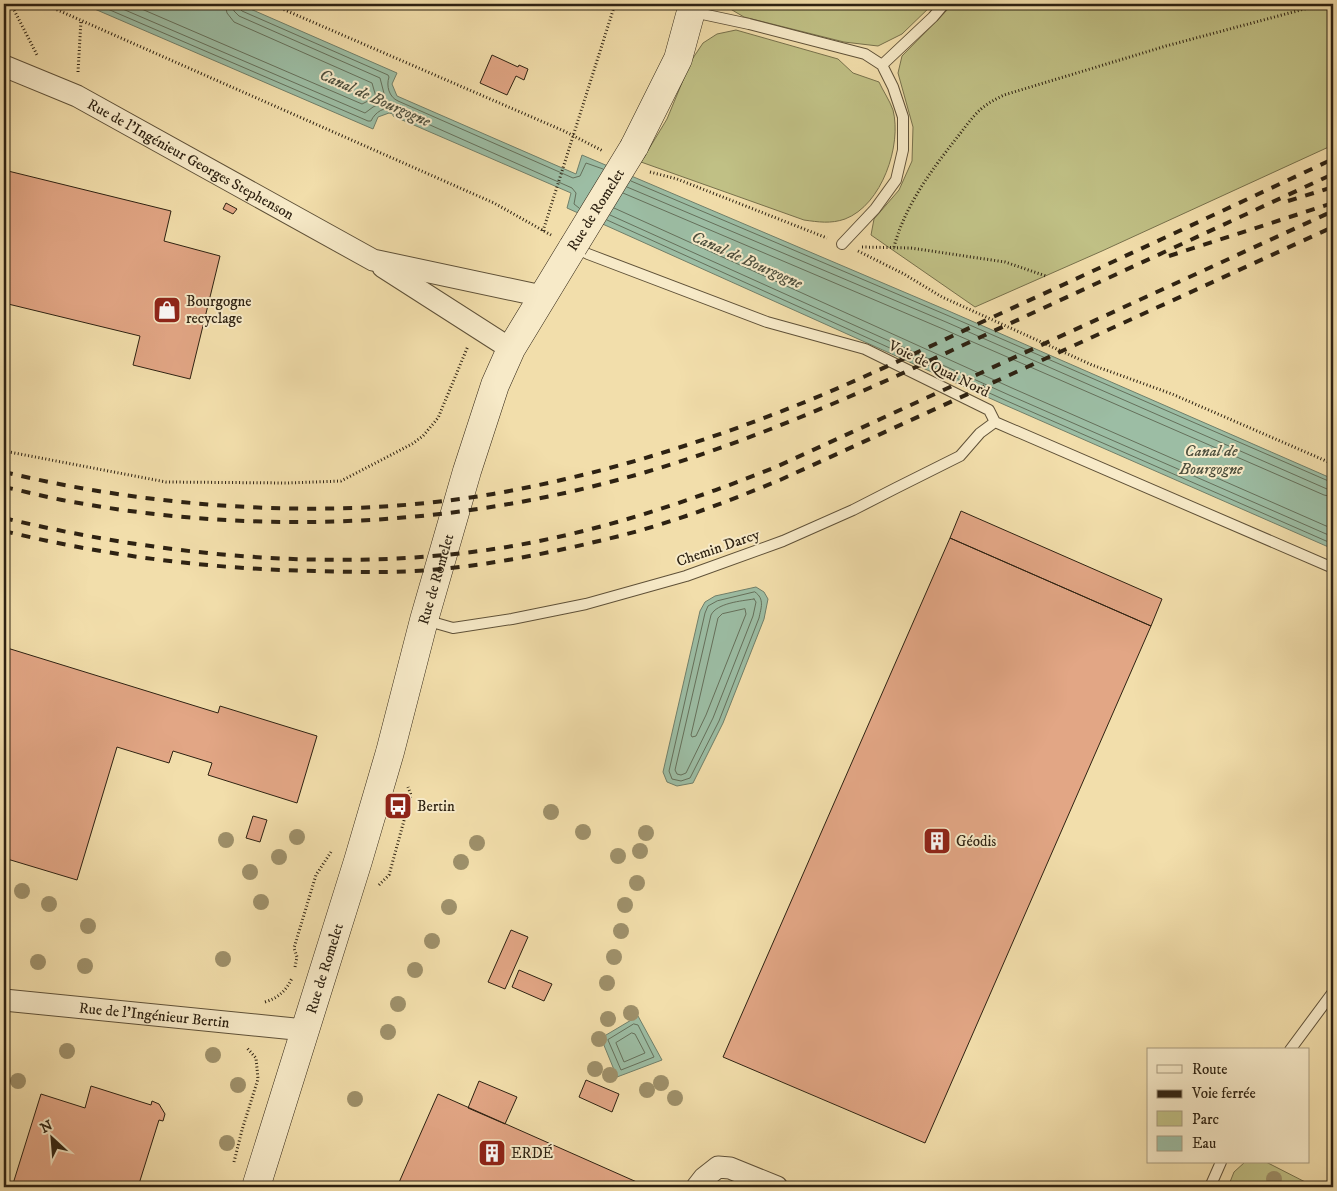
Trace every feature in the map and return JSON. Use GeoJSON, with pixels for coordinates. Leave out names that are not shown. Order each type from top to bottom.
{"type":"FeatureCollection","features":[{"type":"Feature","properties":{"kind":"street","name":"Rue de Romelet"},"geometry":{"type":"LineString","coordinates":[[256,1187],[372,816],[466,471],[495,385],[511,349],[634,147],[678,59],[692,8]]}},
{"type":"Feature","properties":{"kind":"street","name":"Rue de l'Ingénieur Georges Stephenson"},"geometry":{"type":"LineString","coordinates":[[4,66],[77,96],[373,260],[511,349]]}},
{"type":"Feature","properties":{"kind":"street","name":"Rue de l'Ingénieur Georges Stephenson"},"geometry":{"type":"LineString","coordinates":[[373,260],[542,296]]}},
{"type":"Feature","properties":{"kind":"street","name":"Rue de l'Ingénieur Bertin"},"geometry":{"type":"LineString","coordinates":[[4,1000],[305,1030]]}},
{"type":"Feature","properties":{"kind":"street"},"geometry":{"type":"LineString","coordinates":[[697,1187],[704,1178],[718,1167],[730,1168],[775,1187]]}},
{"type":"Feature","properties":{"kind":"lane"},"geometry":{"type":"LineString","coordinates":[[882,65],[944,4]]}},
{"type":"Feature","properties":{"kind":"lane"},"geometry":{"type":"LineString","coordinates":[[692,8],[865,54],[882,65],[893,87],[903,117],[903,150],[896,180],[875,209],[842,244]]}},
{"type":"Feature","properties":{"kind":"lane","name":"Voie de Quai Nord"},"geometry":{"type":"LineString","coordinates":[[573,247],[767,322],[865,349],[989,410],[995,422],[1333,568]]}},
{"type":"Feature","properties":{"kind":"lane","name":"Chemin Darcy"},"geometry":{"type":"LineString","coordinates":[[424,620],[453,628],[512,619],[586,604],[686,576],[783,541],[870,501],[960,456],[980,433],[995,422]]}},
{"type":"Feature","properties":{"kind":"lane"},"geometry":{"type":"LineString","coordinates":[[1291,1048],[1333,992]]}},
{"type":"Feature","properties":{"kind":"lane"},"geometry":{"type":"LineString","coordinates":[[1210,1187],[1220,1164]]}},
{"type":"Feature","properties":{"kind":"path"},"geometry":{"type":"LineString","coordinates":[[11,4],[53,86]]}},
{"type":"Feature","properties":{"kind":"path"},"geometry":{"type":"LineString","coordinates":[[44,4],[494,203],[573,247]]}},
{"type":"Feature","properties":{"kind":"path"},"geometry":{"type":"LineString","coordinates":[[271,4],[342,35]]}},
{"type":"Feature","properties":{"kind":"path"},"geometry":{"type":"LineString","coordinates":[[543,231],[615,4]]}},
{"type":"Feature","properties":{"kind":"path"},"geometry":{"type":"LineString","coordinates":[[894,247],[898,231],[924,184],[970,121],[980,109],[991,102],[1004,95],[1166,46],[1323,4]]}},
{"type":"Feature","properties":{"kind":"path"},"geometry":{"type":"LineString","coordinates":[[77,96],[81,20]]}},
{"type":"Feature","properties":{"kind":"path"},"geometry":{"type":"LineString","coordinates":[[842,244],[869,248],[894,247],[926,250],[1005,262],[1046,276]]}},
{"type":"Feature","properties":{"kind":"path"},"geometry":{"type":"LineString","coordinates":[[4,451],[166,482],[288,483],[341,481],[412,444],[438,418],[468,345],[469,323]]}},
{"type":"Feature","properties":{"kind":"path"},"geometry":{"type":"LineString","coordinates":[[257,1002],[265,1002],[277,998],[287,988],[291,980],[297,957],[294,948],[316,875],[330,855],[333,846]]}},
{"type":"Feature","properties":{"kind":"path"},"geometry":{"type":"LineString","coordinates":[[233,1168],[242,1130],[258,1079],[256,1058],[244,1046]]}},
{"type":"Feature","properties":{"kind":"green space"},"geometry":{"type":"Polygon","coordinates":[[[725,4],[933,4],[902,34],[878,46],[844,42],[744,17],[725,4]]]}},
{"type":"Feature","properties":{"kind":"green space"},"geometry":{"type":"Polygon","coordinates":[[[953,4],[1333,4],[1333,145],[975,307],[871,235],[874,219],[899,190],[912,161],[913,127],[898,73],[902,56],[953,4]]]}},
{"type":"Feature","properties":{"kind":"green space"},"geometry":{"type":"Polygon","coordinates":[[[736,30],[838,59],[853,73],[879,82],[893,110],[895,124],[892,156],[879,188],[858,212],[835,222],[804,220],[641,162],[667,119],[691,61],[703,43],[717,34],[736,30]]]}},
{"type":"Feature","properties":{"kind":"green space"},"geometry":{"type":"Polygon","coordinates":[[[1243,1164],[1270,1164],[1315,1187],[1228,1187],[1234,1172],[1243,1164]]]}},
{"type":"Feature","properties":{"kind":"water","name":"Canal de Bourgogne"},"geometry":{"type":"Polygon","coordinates":[[[83,4],[239,4],[397,73],[392,84],[397,96],[576,174],[582,155],[951,312],[1333,479],[1333,549],[1005,405],[567,208],[571,193],[393,116],[393,114],[389,113],[378,117],[373,129],[83,4]]]}},
{"type":"Feature","properties":{"kind":"water"},"geometry":{"type":"Polygon","coordinates":[[[756,587],[764,592],[768,599],[764,619],[723,723],[693,783],[677,786],[667,782],[663,772],[700,611],[705,602],[715,596],[756,587]]]}},
{"type":"Feature","properties":{"kind":"water"},"geometry":{"type":"Polygon","coordinates":[[[638,1016],[662,1060],[617,1077],[601,1038],[638,1016]]]}},
{"type":"Feature","properties":{"kind":"building"},"geometry":{"type":"Polygon","coordinates":[[[492,55],[518,67],[519,65],[528,69],[524,80],[516,76],[507,95],[480,83],[492,55]]]}},
{"type":"Feature","properties":{"kind":"building"},"geometry":{"type":"Polygon","coordinates":[[[4,170],[171,211],[164,241],[220,256],[190,379],[133,365],[140,336],[4,303],[4,170]]]}},
{"type":"Feature","properties":{"kind":"building"},"geometry":{"type":"Polygon","coordinates":[[[226,203],[237,209],[233,214],[223,209],[226,203]]]}},
{"type":"Feature","properties":{"kind":"building"},"geometry":{"type":"Polygon","coordinates":[[[961,511],[1162,599],[1151,626],[950,538],[961,511]]]}},
{"type":"Feature","properties":{"kind":"building","name":"Géodis"},"geometry":{"type":"Polygon","coordinates":[[[950,538],[1151,626],[925,1143],[723,1057],[950,538]]]}},
{"type":"Feature","properties":{"kind":"building"},"geometry":{"type":"Polygon","coordinates":[[[4,647],[218,713],[220,706],[317,736],[297,803],[208,775],[212,763],[173,751],[169,763],[117,747],[77,880],[4,858],[4,647]]]}},
{"type":"Feature","properties":{"kind":"building"},"geometry":{"type":"Polygon","coordinates":[[[253,816],[267,820],[260,842],[246,838],[253,816]]]}},
{"type":"Feature","properties":{"kind":"building"},"geometry":{"type":"Polygon","coordinates":[[[511,930],[528,937],[505,989],[488,982],[511,930]]]}},
{"type":"Feature","properties":{"kind":"building"},"geometry":{"type":"Polygon","coordinates":[[[519,970],[552,984],[544,1001],[512,987],[519,970]]]}},
{"type":"Feature","properties":{"kind":"building"},"geometry":{"type":"Polygon","coordinates":[[[586,1080],[619,1094],[612,1112],[579,1097],[586,1080]]]}},
{"type":"Feature","properties":{"kind":"building"},"geometry":{"type":"Polygon","coordinates":[[[479,1081],[517,1097],[505,1124],[468,1108],[479,1081]]]}},
{"type":"Feature","properties":{"kind":"building"},"geometry":{"type":"Polygon","coordinates":[[[91,1086],[151,1105],[152,1101],[159,1104],[165,1114],[163,1121],[159,1120],[138,1187],[12,1187],[41,1094],[85,1108],[91,1086]]]}},
{"type":"Feature","properties":{"kind":"building","name":"ERDÉ"},"geometry":{"type":"Polygon","coordinates":[[[438,1094],[639,1183],[637,1187],[397,1187],[438,1094]]]}},
{"type":"Feature","properties":{"kind":"railway"},"geometry":{"type":"LineString","coordinates":[[4,472],[63,485],[123,495],[247,507],[309,509],[372,507],[433,502],[535,486],[660,453],[742,426],[822,395],[1333,159]]}},
{"type":"Feature","properties":{"kind":"railway"},"geometry":{"type":"LineString","coordinates":[[4,487],[62,500],[130,511],[266,522],[335,522],[404,518],[472,510],[606,483],[714,450],[855,394],[1333,174]]}},
{"type":"Feature","properties":{"kind":"railway"},"geometry":{"type":"LineString","coordinates":[[1288,201],[1333,187]]}},
{"type":"Feature","properties":{"kind":"railway"},"geometry":{"type":"LineString","coordinates":[[1169,256],[1333,203]]}},
{"type":"Feature","properties":{"kind":"railway"},"geometry":{"type":"LineString","coordinates":[[4,518],[60,531],[177,550],[236,556],[296,559],[356,560],[414,557],[472,552],[550,539],[664,508],[776,467],[1333,211]]}},
{"type":"Feature","properties":{"kind":"railway"},"geometry":{"type":"LineString","coordinates":[[4,531],[81,548],[158,560],[276,570],[373,572],[431,570],[520,558],[585,544],[673,520],[780,480],[1333,227]]}},
{"type":"Feature","properties":{"kind":"place","name":"Bourgogne recyclage"},"geometry":{"type":"Point","coordinates":[167,310]}},
{"type":"Feature","properties":{"kind":"place","name":"Bertin"},"geometry":{"type":"Point","coordinates":[398,806]}},
{"type":"Feature","properties":{"kind":"place","name":"Géodis"},"geometry":{"type":"Point","coordinates":[937,841]}},
{"type":"Feature","properties":{"kind":"place","name":"ERDÉ"},"geometry":{"type":"Point","coordinates":[492,1153]}}]}
